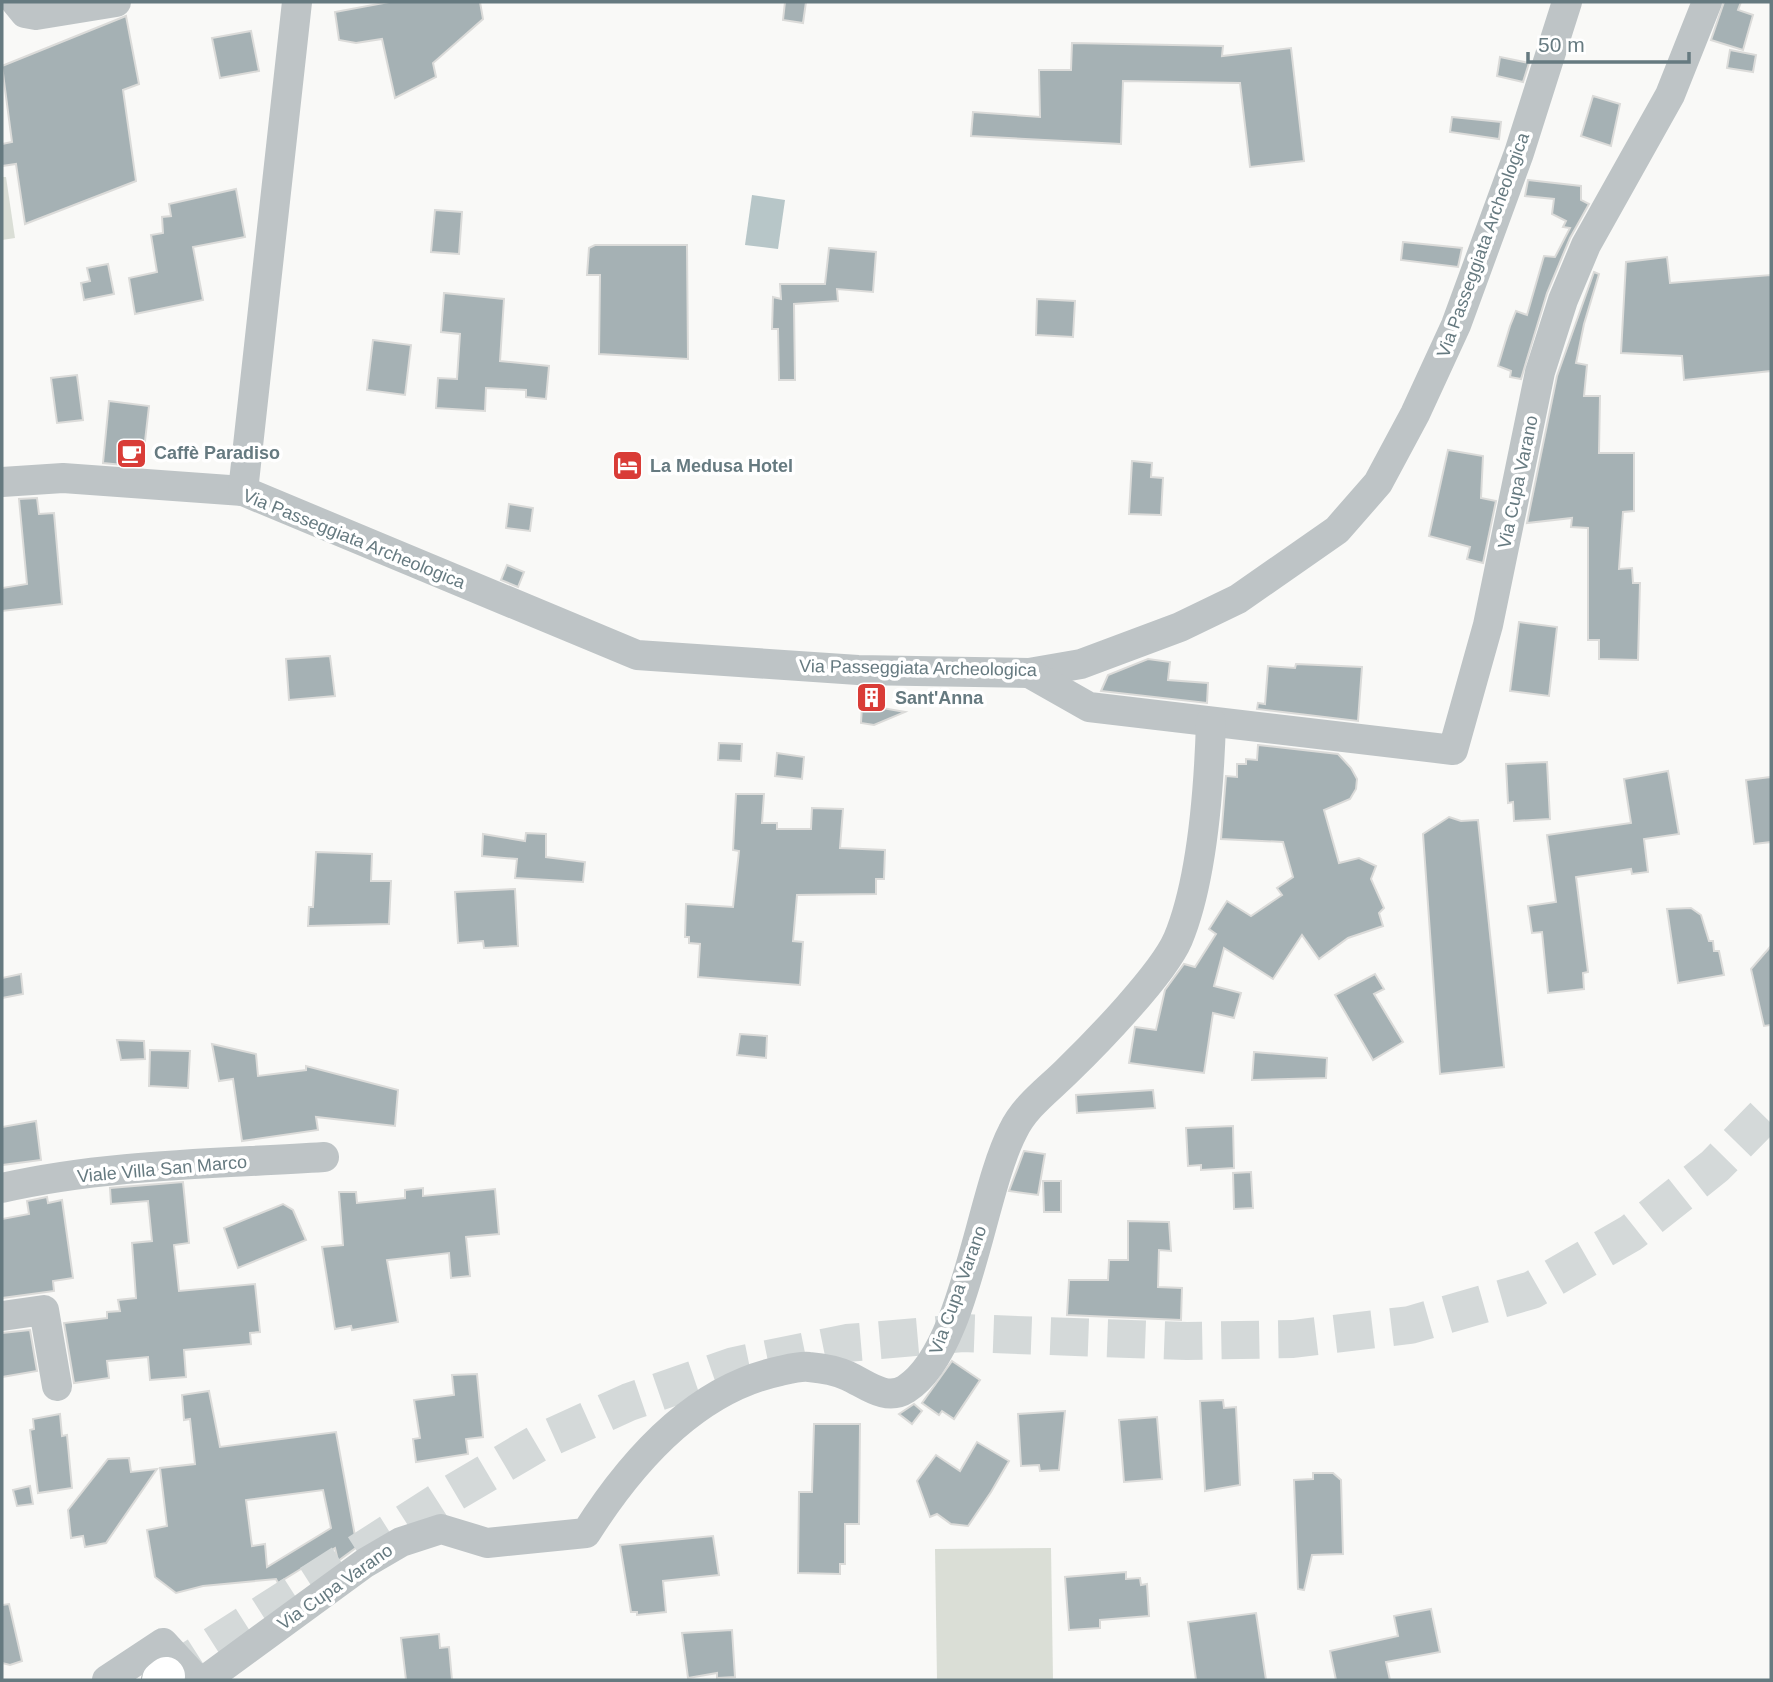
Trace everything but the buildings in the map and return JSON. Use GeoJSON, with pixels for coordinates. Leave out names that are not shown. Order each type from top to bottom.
{"type":"FeatureCollection","features":[{"type":"Feature","properties":{"kind":"street"},"geometry":{"type":"LineString","coordinates":[[16,2],[25,13],[36,15],[116,2]]}},
{"type":"Feature","properties":{"kind":"street"},"geometry":{"type":"LineString","coordinates":[[243,491],[298,2]]}},
{"type":"Feature","properties":{"kind":"street","name":"Via Passeggiata Archeologica"},"geometry":{"type":"LineString","coordinates":[[2,482],[63,478],[243,491],[637,655],[846,670],[1029,674],[1081,664],[1180,627],[1238,599],[1337,530],[1378,484],[1415,414],[1456,325],[1519,153],[1567,2]]}},
{"type":"Feature","properties":{"kind":"street","name":"Via Cupa Varano"},"geometry":{"type":"LineString","coordinates":[[1029,674],[1089,707],[1453,750],[1488,625],[1540,372],[1563,300],[1586,245],[1670,95],[1707,2]]}},
{"type":"Feature","properties":{"kind":"street","name":"Via Cupa Varano"},"geometry":{"type":"LineString","coordinates":[[205,1680],[365,1563],[401,1542],[441,1529],[487,1543],[586,1533],[612,1492],[634,1466],[696,1408],[734,1387],[765,1374],[806,1366],[847,1376],[874,1392],[902,1392],[923,1377],[937,1353],[955,1310],[1013,1131],[1036,1099],[1098,1040],[1151,979],[1177,940],[1189,900],[1201,835],[1211,722]]}},
{"type":"Feature","properties":{"kind":"street","name":"Viale Villa San Marco"},"geometry":{"type":"LineString","coordinates":[[2,1188],[38,1180],[127,1170],[324,1157]]}},
{"type":"Feature","properties":{"kind":"street"},"geometry":{"type":"LineString","coordinates":[[2,1316],[44,1310],[57,1386]]}},
{"type":"Feature","properties":{"kind":"street"},"geometry":{"type":"LineString","coordinates":[[107,1680],[163,1643],[175,1679]]}},
{"type":"Feature","properties":{"kind":"shaded area"},"geometry":{"type":"Polygon","coordinates":[[[2,177],[6,177],[15,238],[2,240],[2,177]]]}},
{"type":"Feature","properties":{"kind":"shaded area"},"geometry":{"type":"Polygon","coordinates":[[[752,195],[785,200],[778,249],[745,245],[752,195]]]}},
{"type":"Feature","properties":{"kind":"shaded area"},"geometry":{"type":"Polygon","coordinates":[[[1051,1548],[1053,1680],[937,1680],[935,1549],[1051,1548]]]}},
{"type":"Feature","properties":{"kind":"tunnel"},"geometry":{"type":"LineString","coordinates":[[166,1676],[448,1496],[538,1443],[629,1402],[734,1366],[847,1343],[963,1333],[1187,1341],[1293,1339],[1410,1325],[1532,1290],[1631,1233],[1715,1166],[1771,1109]]}},
{"type":"Feature","properties":{"kind":"place","name":"Caffè Paradiso"},"geometry":{"type":"Point","coordinates":[131,453]}},
{"type":"Feature","properties":{"kind":"place","name":"La Medusa Hotel"},"geometry":{"type":"Point","coordinates":[627,466]}},
{"type":"Feature","properties":{"kind":"place","name":"Sant'Anna"},"geometry":{"type":"Point","coordinates":[872,698]}}]}
